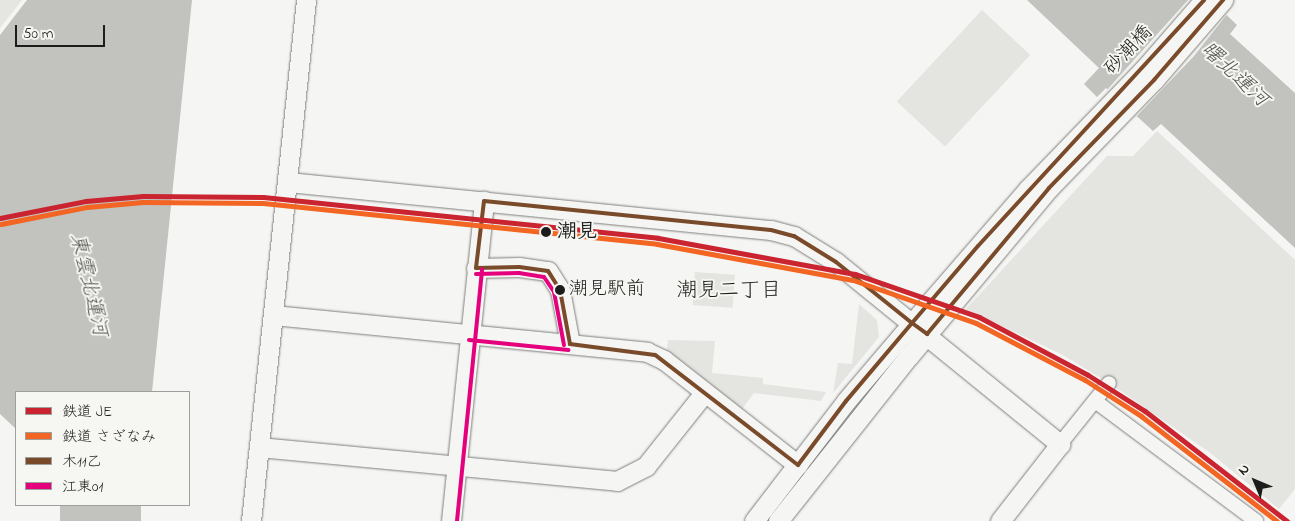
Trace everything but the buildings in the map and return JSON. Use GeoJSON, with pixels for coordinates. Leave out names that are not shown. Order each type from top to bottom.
{"type":"FeatureCollection","features":[{"type":"Feature","properties":{"kind":"street"},"geometry":{"type":"LineString","coordinates":[[251,521],[306,0]]}},
{"type":"Feature","properties":{"kind":"street","name":"砂潮橋"},"geometry":{"type":"LineString","coordinates":[[1111,114],[1204,0]]}},
{"type":"Feature","properties":{"kind":"street","name":"砂潮橋"},"geometry":{"type":"LineString","coordinates":[[1111,114],[1194,37],[1223,0]]}},
{"type":"Feature","properties":{"kind":"street"},"geometry":{"type":"LineString","coordinates":[[754,521],[846,401],[919,329],[1049,188],[1111,114]]}},
{"type":"Feature","properties":{"kind":"street"},"geometry":{"type":"LineString","coordinates":[[288,182],[771,230],[794,236],[836,262],[1060,444]]}},
{"type":"Feature","properties":{"kind":"street"},"geometry":{"type":"LineString","coordinates":[[451,521],[484,201]]}},
{"type":"Feature","properties":{"kind":"street"},"geometry":{"type":"LineString","coordinates":[[476,268],[519,267],[548,271],[560,290],[570,344]]}},
{"type":"Feature","properties":{"kind":"street"},"geometry":{"type":"LineString","coordinates":[[273,315],[570,344],[655,355],[798,465]]}},
{"type":"Feature","properties":{"kind":"street"},"geometry":{"type":"LineString","coordinates":[[778,521],[919,329]]}},
{"type":"Feature","properties":{"kind":"street"},"geometry":{"type":"LineString","coordinates":[[1000,521],[1109,383]]}},
{"type":"Feature","properties":{"kind":"street"},"geometry":{"type":"LineString","coordinates":[[259,447],[604,482],[628,478],[656,455],[704,392]]}},
{"type":"Feature","properties":{"kind":"street"},"geometry":{"type":"LineString","coordinates":[[1095,401],[1256,521]]}},
{"type":"Feature","properties":{"kind":"shaded area"},"geometry":{"type":"Polygon","coordinates":[[[0,0],[22,0],[0,28],[0,0]]]}},
{"type":"Feature","properties":{"kind":"shaded area"},"geometry":{"type":"Polygon","coordinates":[[[982,10],[1030,55],[945,146],[897,101],[982,10]]]}},
{"type":"Feature","properties":{"kind":"shaded area"},"geometry":{"type":"Polygon","coordinates":[[[1157,131],[1295,260],[1295,489],[1279,509],[1209,452],[1109,383],[1061,354],[966,309],[1107,156],[1133,156],[1157,131]]]}},
{"type":"Feature","properties":{"kind":"shaded area"},"geometry":{"type":"Polygon","coordinates":[[[695,272],[735,275],[733,308],[693,305],[695,272]]]}},
{"type":"Feature","properties":{"kind":"shaded area"},"geometry":{"type":"Polygon","coordinates":[[[859,304],[877,320],[879,337],[833,393],[838,363],[852,364],[859,304]]]}},
{"type":"Feature","properties":{"kind":"shaded area"},"geometry":{"type":"Polygon","coordinates":[[[668,340],[715,341],[712,373],[763,378],[763,384],[826,392],[821,401],[754,393],[739,413],[666,358],[668,340]]]}},
{"type":"Feature","properties":{"kind":"shaded area"},"geometry":{"type":"Polygon","coordinates":[[[893,359],[896,361],[769,521],[762,521],[893,359]]]}},
{"type":"Feature","properties":{"kind":"water","name":"東雲北運河"},"geometry":{"type":"Polygon","coordinates":[[[27,0],[192,0],[152,391],[15,391],[15,428],[0,414],[0,35],[27,0]]]}},
{"type":"Feature","properties":{"kind":"water","name":"曙北運河"},"geometry":{"type":"Polygon","coordinates":[[[1027,0],[1211,0],[1237,25],[1230,34],[1295,93],[1295,248],[1161,124],[1153,131],[1106,88],[1097,97],[1084,84],[1099,68],[1027,0]]]}},
{"type":"Feature","properties":{"kind":"water"},"geometry":{"type":"Polygon","coordinates":[[[60,506],[141,506],[141,521],[60,521],[60,506]]]}},
{"type":"Feature","properties":{"kind":"pier"},"geometry":{"type":"Polygon","coordinates":[[[1188,0],[1214,0],[1228,13],[1194,56],[1135,118],[1106,91],[1188,0]]]}},
{"type":"Feature","properties":{"kind":"rail line","name":"JE"},"geometry":{"type":"LineString","coordinates":[[0,218],[86,201],[143,196],[263,197],[658,238],[855,274],[979,317],[1088,375],[1145,411],[1287,521]]}},
{"type":"Feature","properties":{"kind":"rail line","name":"さざなみ"},"geometry":{"type":"LineString","coordinates":[[1,224],[87,207],[143,202],[263,203],[657,244],[853,280],[976,323],[1085,380],[1141,416],[1277,521]]}},
{"type":"Feature","properties":{"kind":"transit line","name":"木11乙"},"geometry":{"type":"LineString","coordinates":[[912,323],[978,246],[1204,0]]}},
{"type":"Feature","properties":{"kind":"transit line","name":"木11乙"},"geometry":{"type":"LineString","coordinates":[[912,323],[927,334],[1049,188],[1154,80],[1223,0]]}},
{"type":"Feature","properties":{"kind":"transit line","name":"木11乙"},"geometry":{"type":"LineString","coordinates":[[484,201],[771,230],[794,236],[836,262],[912,323],[846,401],[798,465],[655,355],[570,344],[560,290],[548,271],[519,267],[476,268],[484,201]]}},
{"type":"Feature","properties":{"kind":"transit line","name":"江東01"},"geometry":{"type":"LineString","coordinates":[[457,521],[482,269]]}},
{"type":"Feature","properties":{"kind":"transit line","name":"江東01"},"geometry":{"type":"LineString","coordinates":[[476,274],[519,273],[544,277],[554,292],[564,345]]}},
{"type":"Feature","properties":{"kind":"transit line","name":"江東01"},"geometry":{"type":"LineString","coordinates":[[469,340],[569,350]]}},
{"type":"Feature","properties":{"kind":"place","name":"潮見"},"geometry":{"type":"Point","coordinates":[546,232]}},
{"type":"Feature","properties":{"kind":"place","name":"潮見駅前"},"geometry":{"type":"Point","coordinates":[560,290]}},
{"type":"Feature","properties":{"kind":"district","name":"潮見二丁目"},"geometry":{"type":"Point","coordinates":[729,291]}}]}
